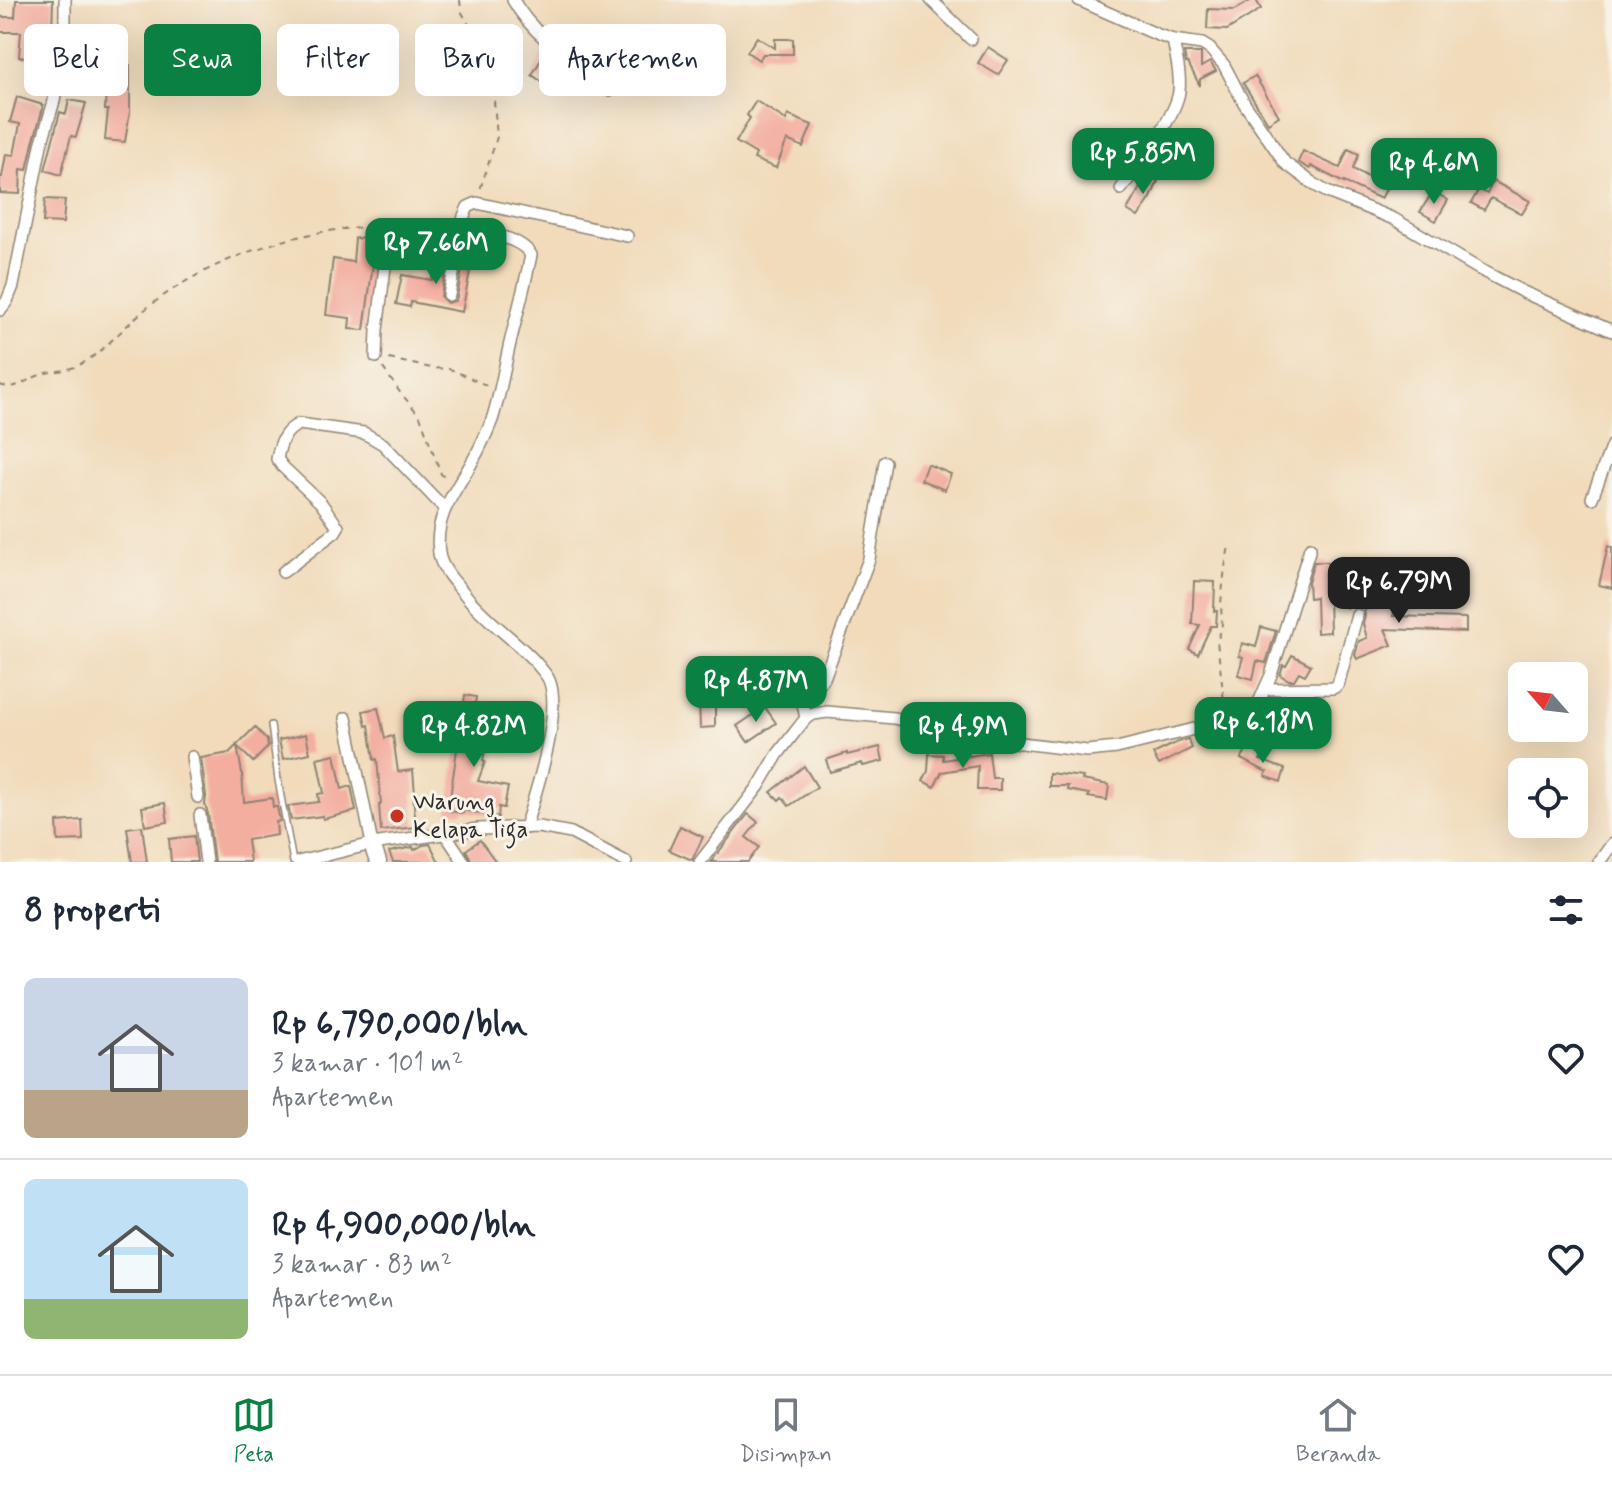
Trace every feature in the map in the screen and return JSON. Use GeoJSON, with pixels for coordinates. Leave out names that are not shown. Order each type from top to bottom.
{"type":"FeatureCollection","features":[{"type":"Feature","properties":{"kind":"street"},"geometry":{"type":"LineString","coordinates":[[0,310],[13,286],[41,145],[54,101],[65,27],[65,0]]}},
{"type":"Feature","properties":{"kind":"street"},"geometry":{"type":"LineString","coordinates":[[513,0],[539,35]]}},
{"type":"Feature","properties":{"kind":"street"},"geometry":{"type":"LineString","coordinates":[[931,0],[971,39]]}},
{"type":"Feature","properties":{"kind":"street"},"geometry":{"type":"LineString","coordinates":[[1079,0],[1158,35],[1202,44],[1210,49],[1224,65],[1262,131],[1285,163],[1302,177],[1327,192],[1394,219],[1523,292],[1612,331]]}},
{"type":"Feature","properties":{"kind":"street"},"geometry":{"type":"LineString","coordinates":[[1121,189],[1142,163],[1176,103],[1179,84],[1173,40]]}},
{"type":"Feature","properties":{"kind":"street"},"geometry":{"type":"LineString","coordinates":[[449,295],[464,216],[468,207],[477,203],[627,236]]}},
{"type":"Feature","properties":{"kind":"street"},"geometry":{"type":"LineString","coordinates":[[376,357],[390,227],[434,227],[498,235],[526,247],[531,255],[523,297],[491,422],[472,462],[444,508],[438,532],[439,556],[449,575],[477,608],[530,657],[549,681],[553,701],[549,736],[525,828]]}},
{"type":"Feature","properties":{"kind":"street"},"geometry":{"type":"LineString","coordinates":[[283,572],[338,527],[321,503],[277,459],[279,446],[286,434],[299,424],[364,433],[383,444],[444,508]]}},
{"type":"Feature","properties":{"kind":"street"},"geometry":{"type":"LineString","coordinates":[[1592,498],[1612,445]]}},
{"type":"Feature","properties":{"kind":"street"},"geometry":{"type":"LineString","coordinates":[[806,718],[803,704],[824,678],[869,559],[885,462]]}},
{"type":"Feature","properties":{"kind":"street"},"geometry":{"type":"LineString","coordinates":[[700,862],[751,797],[778,754],[806,718],[814,714],[827,712],[894,718],[973,737],[1087,751],[1117,748],[1243,717],[1252,711],[1265,689],[1310,548]]}},
{"type":"Feature","properties":{"kind":"street"},"geometry":{"type":"LineString","coordinates":[[1265,689],[1333,688],[1338,685],[1357,615]]}},
{"type":"Feature","properties":{"kind":"street"},"geometry":{"type":"LineString","coordinates":[[346,718],[378,862]]}},
{"type":"Feature","properties":{"kind":"street"},"geometry":{"type":"LineString","coordinates":[[192,757],[198,797]]}},
{"type":"Feature","properties":{"kind":"street"},"geometry":{"type":"LineString","coordinates":[[200,815],[206,862]]}},
{"type":"Feature","properties":{"kind":"street"},"geometry":{"type":"LineString","coordinates":[[295,862],[372,844],[478,829],[539,827],[571,833],[626,862]]}},
{"type":"Feature","properties":{"kind":"street"},"geometry":{"type":"LineString","coordinates":[[446,835],[464,862]]}},
{"type":"Feature","properties":{"kind":"street"},"geometry":{"type":"LineString","coordinates":[[1599,862],[1612,844]]}},
{"type":"Feature","properties":{"kind":"lane"},"geometry":{"type":"LineString","coordinates":[[271,725],[278,780],[295,862]]}},
{"type":"Feature","properties":{"kind":"path"},"geometry":{"type":"LineString","coordinates":[[460,0],[461,11],[483,49],[493,89],[497,137],[477,203]]}},
{"type":"Feature","properties":{"kind":"path"},"geometry":{"type":"LineString","coordinates":[[0,385],[13,388],[41,374],[67,371],[84,362],[143,311],[183,283],[243,254],[329,230],[390,227]]}},
{"type":"Feature","properties":{"kind":"path"},"geometry":{"type":"LineString","coordinates":[[376,357],[450,369],[500,392]]}},
{"type":"Feature","properties":{"kind":"path"},"geometry":{"type":"LineString","coordinates":[[376,357],[420,416],[441,474],[456,487]]}},
{"type":"Feature","properties":{"kind":"path"},"geometry":{"type":"LineString","coordinates":[[1227,722],[1217,641],[1222,628],[1221,603],[1229,546]]}},
{"type":"Feature","properties":{"kind":"building"},"geometry":{"type":"Polygon","coordinates":[[[16,0],[53,0],[52,24],[24,24],[24,57],[19,57],[21,32],[0,32],[0,17],[15,17],[16,0]]]}},
{"type":"Feature","properties":{"kind":"building"},"geometry":{"type":"Polygon","coordinates":[[[1256,0],[1261,9],[1227,30],[1207,29],[1208,9],[1234,10],[1256,0]]]}},
{"type":"Feature","properties":{"kind":"building"},"geometry":{"type":"Polygon","coordinates":[[[757,37],[775,48],[775,39],[793,39],[793,54],[763,54],[759,60],[747,52],[757,37]]]}},
{"type":"Feature","properties":{"kind":"building"},"geometry":{"type":"Polygon","coordinates":[[[988,47],[1008,60],[998,75],[978,63],[988,47]]]}},
{"type":"Feature","properties":{"kind":"building"},"geometry":{"type":"Polygon","coordinates":[[[1184,53],[1201,53],[1201,67],[1210,62],[1216,71],[1200,79],[1200,86],[1186,63],[1184,53]]]}},
{"type":"Feature","properties":{"kind":"building"},"geometry":{"type":"Polygon","coordinates":[[[539,63],[539,80],[532,75],[539,63]]]}},
{"type":"Feature","properties":{"kind":"building"},"geometry":{"type":"Polygon","coordinates":[[[130,65],[130,111],[125,142],[105,140],[108,110],[105,110],[106,96],[128,96],[130,65]]]}},
{"type":"Feature","properties":{"kind":"building"},"geometry":{"type":"Polygon","coordinates":[[[1255,76],[1279,116],[1268,123],[1243,83],[1255,76]]]}},
{"type":"Feature","properties":{"kind":"building"},"geometry":{"type":"Polygon","coordinates":[[[17,97],[43,105],[43,108],[27,170],[21,169],[20,194],[0,193],[0,177],[6,154],[14,155],[20,124],[10,122],[17,97]]]}},
{"type":"Feature","properties":{"kind":"building"},"geometry":{"type":"Polygon","coordinates":[[[69,100],[86,103],[76,137],[71,136],[61,175],[45,170],[60,112],[66,114],[69,100]]]}},
{"type":"Feature","properties":{"kind":"building"},"geometry":{"type":"Polygon","coordinates":[[[756,101],[786,120],[788,115],[812,125],[803,147],[787,140],[776,168],[754,159],[756,154],[736,142],[756,101]]]}},
{"type":"Feature","properties":{"kind":"building"},"geometry":{"type":"Polygon","coordinates":[[[1348,149],[1359,154],[1353,169],[1387,187],[1381,199],[1298,162],[1303,151],[1340,168],[1348,149]]]}},
{"type":"Feature","properties":{"kind":"building"},"geometry":{"type":"Polygon","coordinates":[[[1147,176],[1158,181],[1138,217],[1127,210],[1147,176]]]}},
{"type":"Feature","properties":{"kind":"building"},"geometry":{"type":"Polygon","coordinates":[[[1493,181],[1530,201],[1522,214],[1491,198],[1484,210],[1471,203],[1479,189],[1487,194],[1493,181]]]}},
{"type":"Feature","properties":{"kind":"building"},"geometry":{"type":"Polygon","coordinates":[[[1433,191],[1448,200],[1436,221],[1420,212],[1433,191]]]}},
{"type":"Feature","properties":{"kind":"building"},"geometry":{"type":"Polygon","coordinates":[[[45,199],[65,200],[63,223],[43,222],[45,199]]]}},
{"type":"Feature","properties":{"kind":"building"},"geometry":{"type":"Polygon","coordinates":[[[355,238],[379,239],[364,330],[349,329],[350,318],[326,315],[333,259],[353,262],[355,238]]]}},
{"type":"Feature","properties":{"kind":"building"},"geometry":{"type":"Polygon","coordinates":[[[468,239],[476,241],[462,312],[411,302],[410,307],[396,304],[402,275],[432,280],[433,264],[446,265],[441,297],[447,303],[455,301],[468,239]]]}},
{"type":"Feature","properties":{"kind":"building"},"geometry":{"type":"Polygon","coordinates":[[[927,464],[951,474],[945,490],[921,480],[927,464]]]}},
{"type":"Feature","properties":{"kind":"building"},"geometry":{"type":"Polygon","coordinates":[[[1608,546],[1612,547],[1612,588],[1599,585],[1608,546]]]}},
{"type":"Feature","properties":{"kind":"building"},"geometry":{"type":"Polygon","coordinates":[[[1314,562],[1325,562],[1354,579],[1361,566],[1372,571],[1357,601],[1355,593],[1347,608],[1329,598],[1330,632],[1317,633],[1316,597],[1309,598],[1308,582],[1314,562]]]}},
{"type":"Feature","properties":{"kind":"building"},"geometry":{"type":"Polygon","coordinates":[[[1194,581],[1215,582],[1214,611],[1217,611],[1216,626],[1211,626],[1198,654],[1189,649],[1200,625],[1192,624],[1194,581]]]}},
{"type":"Feature","properties":{"kind":"building"},"geometry":{"type":"Polygon","coordinates":[[[1387,591],[1399,594],[1393,616],[1466,618],[1466,632],[1385,629],[1392,645],[1357,659],[1355,655],[1359,641],[1367,638],[1363,624],[1364,610],[1382,605],[1387,591]]]}},
{"type":"Feature","properties":{"kind":"building"},"geometry":{"type":"Polygon","coordinates":[[[1261,627],[1276,631],[1266,663],[1257,661],[1253,679],[1238,675],[1243,657],[1239,656],[1242,643],[1256,647],[1261,627]]]}},
{"type":"Feature","properties":{"kind":"building"},"geometry":{"type":"Polygon","coordinates":[[[1292,655],[1311,665],[1305,675],[1299,672],[1294,680],[1289,680],[1280,675],[1283,665],[1286,666],[1292,655]]]}},
{"type":"Feature","properties":{"kind":"building"},"geometry":{"type":"Polygon","coordinates":[[[465,695],[476,697],[473,720],[490,723],[485,762],[478,781],[508,787],[504,808],[499,807],[498,817],[463,810],[463,813],[448,811],[465,695]]]}},
{"type":"Feature","properties":{"kind":"building"},"geometry":{"type":"Polygon","coordinates":[[[699,699],[715,699],[715,727],[700,728],[699,699]]]}},
{"type":"Feature","properties":{"kind":"building"},"geometry":{"type":"Polygon","coordinates":[[[765,707],[776,723],[748,742],[737,726],[765,707]]]}},
{"type":"Feature","properties":{"kind":"building"},"geometry":{"type":"Polygon","coordinates":[[[378,708],[385,738],[393,736],[398,772],[413,770],[416,827],[381,831],[377,759],[374,760],[369,725],[366,726],[363,711],[378,708]]]}},
{"type":"Feature","properties":{"kind":"building"},"geometry":{"type":"Polygon","coordinates":[[[255,727],[267,740],[268,747],[253,762],[237,746],[244,802],[272,798],[280,821],[276,822],[277,835],[247,840],[250,862],[214,862],[201,758],[229,753],[255,727]]]}},
{"type":"Feature","properties":{"kind":"building"},"geometry":{"type":"Polygon","coordinates":[[[306,734],[310,753],[283,759],[279,740],[306,734]]]}},
{"type":"Feature","properties":{"kind":"building"},"geometry":{"type":"Polygon","coordinates":[[[1188,739],[1192,748],[1159,765],[1153,754],[1188,739]]]}},
{"type":"Feature","properties":{"kind":"building"},"geometry":{"type":"Polygon","coordinates":[[[880,747],[883,761],[830,772],[826,760],[880,747]]]}},
{"type":"Feature","properties":{"kind":"building"},"geometry":{"type":"Polygon","coordinates":[[[1248,747],[1262,756],[1260,760],[1285,769],[1281,782],[1265,776],[1267,772],[1241,759],[1248,747]]]}},
{"type":"Feature","properties":{"kind":"building"},"geometry":{"type":"Polygon","coordinates":[[[989,753],[992,778],[1000,778],[1000,790],[977,790],[978,766],[942,772],[934,787],[923,781],[928,771],[929,754],[943,755],[943,760],[989,753]]]}},
{"type":"Feature","properties":{"kind":"building"},"geometry":{"type":"Polygon","coordinates":[[[335,754],[342,789],[351,786],[356,811],[323,819],[323,816],[291,820],[288,806],[319,802],[318,794],[324,793],[317,758],[335,754]]]}},
{"type":"Feature","properties":{"kind":"building"},"geometry":{"type":"Polygon","coordinates":[[[804,766],[817,787],[789,806],[782,797],[779,800],[771,792],[804,766]]]}},
{"type":"Feature","properties":{"kind":"building"},"geometry":{"type":"Polygon","coordinates":[[[1049,773],[1083,777],[1082,780],[1109,785],[1107,800],[1067,790],[1068,786],[1049,786],[1049,773]]]}},
{"type":"Feature","properties":{"kind":"building"},"geometry":{"type":"Polygon","coordinates":[[[165,803],[168,822],[145,826],[142,807],[165,803]]]}},
{"type":"Feature","properties":{"kind":"building"},"geometry":{"type":"Polygon","coordinates":[[[748,814],[758,822],[746,837],[759,847],[748,862],[711,862],[748,814]]]}},
{"type":"Feature","properties":{"kind":"building"},"geometry":{"type":"Polygon","coordinates":[[[82,820],[83,840],[58,841],[57,822],[82,820]]]}},
{"type":"Feature","properties":{"kind":"building"},"geometry":{"type":"Polygon","coordinates":[[[142,826],[147,862],[132,862],[127,828],[142,826]]]}},
{"type":"Feature","properties":{"kind":"building"},"geometry":{"type":"Polygon","coordinates":[[[680,826],[703,837],[692,860],[669,850],[680,826]]]}},
{"type":"Feature","properties":{"kind":"building"},"geometry":{"type":"Polygon","coordinates":[[[194,836],[197,862],[171,862],[169,839],[194,836]]]}},
{"type":"Feature","properties":{"kind":"building"},"geometry":{"type":"Polygon","coordinates":[[[480,840],[496,862],[472,862],[466,850],[480,840]]]}},
{"type":"Feature","properties":{"kind":"building"},"geometry":{"type":"Polygon","coordinates":[[[430,844],[439,862],[393,862],[389,852],[413,847],[414,850],[430,844]]]}},
{"type":"Feature","properties":{"kind":"place","name":"Warung Kelapa Tiga"},"geometry":{"type":"Point","coordinates":[397,816]}}]}
